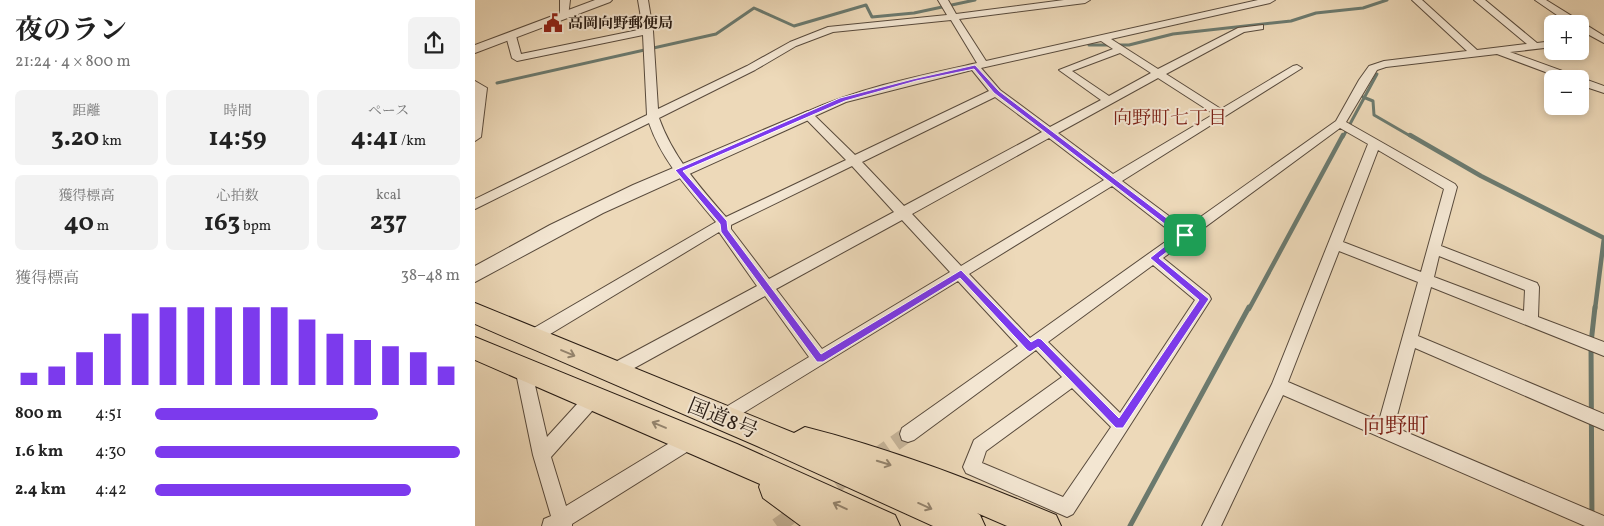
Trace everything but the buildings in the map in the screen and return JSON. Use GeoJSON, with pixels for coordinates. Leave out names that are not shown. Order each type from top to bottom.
{"type":"FeatureCollection","features":[{"type":"Feature","properties":{"kind":"highway","name":"国道8号"},"geometry":{"type":"LineString","coordinates":[[475,313],[767,436],[969,526]]}},
{"type":"Feature","properties":{"kind":"highway","name":"国道8号"},"geometry":{"type":"LineString","coordinates":[[475,348],[727,454],[884,526]]}},
{"type":"Feature","properties":{"kind":"highway"},"geometry":{"type":"LineString","coordinates":[[729,421],[903,468],[947,484],[1045,526]]}},
{"type":"Feature","properties":{"kind":"highway"},"geometry":{"type":"LineString","coordinates":[[727,454],[819,523]]}},
{"type":"Feature","properties":{"kind":"street"},"geometry":{"type":"LineString","coordinates":[[565,0],[565,15]]}},
{"type":"Feature","properties":{"kind":"street"},"geometry":{"type":"LineString","coordinates":[[475,49],[606,0]]}},
{"type":"Feature","properties":{"kind":"street"},"geometry":{"type":"LineString","coordinates":[[643,0],[648,31],[653,117],[657,130],[678,170],[724,223],[724,230],[820,359]]}},
{"type":"Feature","properties":{"kind":"street"},"geometry":{"type":"LineString","coordinates":[[943,0],[979,66],[997,92],[1185,235]]}},
{"type":"Feature","properties":{"kind":"street"},"geometry":{"type":"LineString","coordinates":[[475,204],[751,68],[793,44],[831,29],[954,18],[1085,0]]}},
{"type":"Feature","properties":{"kind":"street"},"geometry":{"type":"LineString","coordinates":[[475,275],[585,215],[678,170],[842,100],[915,80],[1237,3],[1270,0]]}},
{"type":"Feature","properties":{"kind":"street"},"geometry":{"type":"LineString","coordinates":[[1417,0],[1475,53]]}},
{"type":"Feature","properties":{"kind":"street"},"geometry":{"type":"LineString","coordinates":[[1479,0],[1535,46]]}},
{"type":"Feature","properties":{"kind":"street"},"geometry":{"type":"LineString","coordinates":[[1543,1],[1564,15]]}},
{"type":"Feature","properties":{"kind":"street"},"geometry":{"type":"LineString","coordinates":[[612,372],[1158,74],[1241,30],[1260,27]]}},
{"type":"Feature","properties":{"kind":"street"},"geometry":{"type":"LineString","coordinates":[[1589,30],[1602,37]]}},
{"type":"Feature","properties":{"kind":"street"},"geometry":{"type":"LineString","coordinates":[[511,36],[517,58],[648,31]]}},
{"type":"Feature","properties":{"kind":"street"},"geometry":{"type":"LineString","coordinates":[[1101,37],[1220,113]]}},
{"type":"Feature","properties":{"kind":"street"},"geometry":{"type":"LineString","coordinates":[[1589,39],[1602,37]]}},
{"type":"Feature","properties":{"kind":"street"},"geometry":{"type":"LineString","coordinates":[[908,434],[1340,123],[1364,80],[1373,68],[1384,64],[1544,45]]}},
{"type":"Feature","properties":{"kind":"street"},"geometry":{"type":"LineString","coordinates":[[1109,101],[1064,70],[1120,50]]}},
{"type":"Feature","properties":{"kind":"street"},"geometry":{"type":"LineString","coordinates":[[1498,51],[1549,70]]}},
{"type":"Feature","properties":{"kind":"street"},"geometry":{"type":"LineString","coordinates":[[729,421],[820,359],[1220,113],[1297,68]]}},
{"type":"Feature","properties":{"kind":"street"},"geometry":{"type":"LineString","coordinates":[[475,84],[482,88],[475,137]]}},
{"type":"Feature","properties":{"kind":"street"},"geometry":{"type":"LineString","coordinates":[[1589,84],[1604,90]]}},
{"type":"Feature","properties":{"kind":"street"},"geometry":{"type":"LineString","coordinates":[[531,337],[724,223],[997,92]]}},
{"type":"Feature","properties":{"kind":"street"},"geometry":{"type":"LineString","coordinates":[[808,115],[855,161],[961,274],[1034,345],[1073,378],[1120,425]]}},
{"type":"Feature","properties":{"kind":"street"},"geometry":{"type":"LineString","coordinates":[[1340,123],[1451,187],[1384,432]]}},
{"type":"Feature","properties":{"kind":"street"},"geometry":{"type":"LineString","coordinates":[[1211,526],[1279,386],[1374,144]]}},
{"type":"Feature","properties":{"kind":"street"},"geometry":{"type":"LineString","coordinates":[[1335,244],[1593,345]]}},
{"type":"Feature","properties":{"kind":"street"},"geometry":{"type":"LineString","coordinates":[[1434,249],[1532,286],[1531,320]]}},
{"type":"Feature","properties":{"kind":"street"},"geometry":{"type":"LineString","coordinates":[[1073,378],[980,446],[972,467],[1067,508],[1204,299],[1154,258]]}},
{"type":"Feature","properties":{"kind":"street"},"geometry":{"type":"LineString","coordinates":[[1409,339],[1597,419]]}},
{"type":"Feature","properties":{"kind":"street"},"geometry":{"type":"LineString","coordinates":[[523,368],[558,524],[692,439]]}},
{"type":"Feature","properties":{"kind":"street"},"geometry":{"type":"LineString","coordinates":[[1279,386],[1604,525]]}},
{"type":"Feature","properties":{"kind":"street"},"geometry":{"type":"LineString","coordinates":[[542,455],[594,397]]}},
{"type":"Feature","properties":{"kind":"waterway"},"geometry":{"type":"LineString","coordinates":[[497,83],[716,34],[754,8],[794,26],[866,5],[872,17],[914,13],[975,0]]}},
{"type":"Feature","properties":{"kind":"waterway"},"geometry":{"type":"LineString","coordinates":[[1089,45],[1129,45],[1173,34],[1291,21],[1316,13],[1363,8],[1387,0]]}},
{"type":"Feature","properties":{"kind":"waterway"},"geometry":{"type":"LineString","coordinates":[[1364,98],[1377,74]]}},
{"type":"Feature","properties":{"kind":"waterway"},"geometry":{"type":"LineString","coordinates":[[1343,137],[1364,98]]}},
{"type":"Feature","properties":{"kind":"waterway"},"geometry":{"type":"LineString","coordinates":[[1364,98],[1373,101],[1374,115],[1412,137]]}},
{"type":"Feature","properties":{"kind":"waterway"},"geometry":{"type":"LineString","coordinates":[[1249,309],[1343,135]]}},
{"type":"Feature","properties":{"kind":"waterway"},"geometry":{"type":"LineString","coordinates":[[1410,135],[1481,176],[1604,238],[1595,309]]}},
{"type":"Feature","properties":{"kind":"waterway"},"geometry":{"type":"LineString","coordinates":[[1130,526],[1249,307]]}},
{"type":"Feature","properties":{"kind":"waterway"},"geometry":{"type":"LineString","coordinates":[[1592,526],[1591,343],[1595,307]]}},
{"type":"Feature","properties":{"kind":"tunnel"},"geometry":{"type":"LineString","coordinates":[[777,526],[908,434]]}},
{"type":"Feature","properties":{"kind":"place","name":"高岡向野郵便局"},"geometry":{"type":"Point","coordinates":[553,23]}},
{"type":"Feature","properties":{"kind":"district","name":"向野町七丁目"},"geometry":{"type":"Point","coordinates":[1170,117]}},
{"type":"Feature","properties":{"kind":"district","name":"向野町"},"geometry":{"type":"Point","coordinates":[1396,425]}},
{"type":"Feature","properties":{"kind":"route"},"geometry":{"type":"LineString","coordinates":[[975,66],[997,92],[1185,235],[1154,258],[1204,299],[1120,425],[1038,342],[1030,348],[961,274],[820,359],[724,230],[724,223],[678,170],[842,100],[975,66]]}}]}
